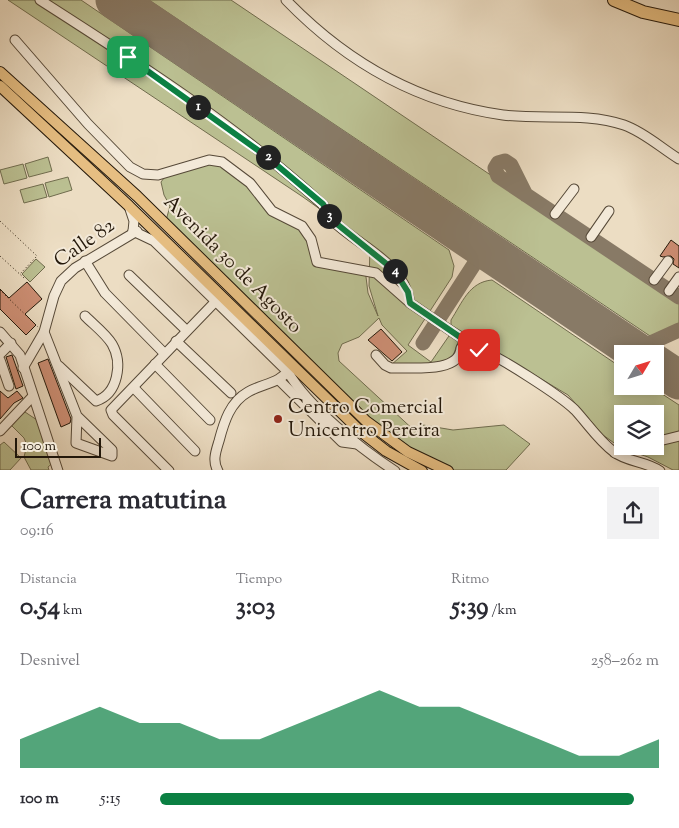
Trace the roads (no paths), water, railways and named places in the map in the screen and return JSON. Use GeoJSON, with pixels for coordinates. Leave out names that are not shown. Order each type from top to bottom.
{"type":"FeatureCollection","features":[{"type":"Feature","properties":{"kind":"highway"},"geometry":{"type":"LineString","coordinates":[[614,0],[643,12],[679,20]]}},
{"type":"Feature","properties":{"kind":"main road","name":"Avenida 30 de Agosto"},"geometry":{"type":"LineString","coordinates":[[0,72],[137,196],[366,421],[408,452],[448,470]]}},
{"type":"Feature","properties":{"kind":"main road","name":"Avenida 30 de Agosto"},"geometry":{"type":"LineString","coordinates":[[0,86],[129,206],[291,368],[373,441],[386,451],[422,470]]}},
{"type":"Feature","properties":{"kind":"street"},"geometry":{"type":"LineString","coordinates":[[40,0],[128,57],[266,156],[323,204],[332,220],[388,264],[405,287],[410,303]]}},
{"type":"Feature","properties":{"kind":"street"},"geometry":{"type":"LineString","coordinates":[[286,0],[325,37],[359,62],[403,87],[431,99],[502,114],[609,121],[634,130],[679,159]]}},
{"type":"Feature","properties":{"kind":"street"},"geometry":{"type":"LineString","coordinates":[[15,40],[88,124],[136,171],[158,175],[209,160],[222,162],[250,183],[272,211],[302,226],[311,239],[317,262],[371,271],[383,278],[400,296],[461,339],[498,359],[567,403],[596,436],[614,452]]}},
{"type":"Feature","properties":{"kind":"street"},"geometry":{"type":"LineString","coordinates":[[555,214],[574,189]]}},
{"type":"Feature","properties":{"kind":"street","name":"Calle 82"},"geometry":{"type":"LineString","coordinates":[[129,206],[134,221],[133,232]]}},
{"type":"Feature","properties":{"kind":"street"},"geometry":{"type":"LineString","coordinates":[[591,237],[609,211]]}},
{"type":"Feature","properties":{"kind":"street","name":"Calle 82"},"geometry":{"type":"LineString","coordinates":[[23,368],[44,332],[58,286],[68,273],[133,232],[148,230],[157,234]]}},
{"type":"Feature","properties":{"kind":"street"},"geometry":{"type":"LineString","coordinates":[[133,232],[154,241],[216,301],[291,368],[302,391],[358,446],[395,470]]}},
{"type":"Feature","properties":{"kind":"street"},"geometry":{"type":"LineString","coordinates":[[85,261],[105,293],[164,353]]}},
{"type":"Feature","properties":{"kind":"street"},"geometry":{"type":"LineString","coordinates":[[654,280],[668,261]]}},
{"type":"Feature","properties":{"kind":"street"},"geometry":{"type":"LineString","coordinates":[[128,275],[186,330]]}},
{"type":"Feature","properties":{"kind":"street"},"geometry":{"type":"LineString","coordinates":[[669,291],[679,276]]}},
{"type":"Feature","properties":{"kind":"street"},"geometry":{"type":"LineString","coordinates":[[169,470],[111,413],[111,409],[134,388],[164,353],[216,301]]}},
{"type":"Feature","properties":{"kind":"street"},"geometry":{"type":"LineString","coordinates":[[57,365],[96,401],[116,381],[118,375],[113,346],[85,316]]}},
{"type":"Feature","properties":{"kind":"street"},"geometry":{"type":"LineString","coordinates":[[0,332],[20,355],[58,470]]}},
{"type":"Feature","properties":{"kind":"street"},"geometry":{"type":"LineString","coordinates":[[44,332],[77,416],[76,443],[112,456],[112,450],[77,416]]}},
{"type":"Feature","properties":{"kind":"street"},"geometry":{"type":"LineString","coordinates":[[461,339],[461,353]]}},
{"type":"Feature","properties":{"kind":"street"},"geometry":{"type":"LineString","coordinates":[[176,341],[231,394]]}},
{"type":"Feature","properties":{"kind":"street"},"geometry":{"type":"LineString","coordinates":[[0,354],[11,343]]}},
{"type":"Feature","properties":{"kind":"street"},"geometry":{"type":"LineString","coordinates":[[376,355],[385,365],[391,368],[441,367],[450,364],[461,353],[479,350]]}},
{"type":"Feature","properties":{"kind":"street"},"geometry":{"type":"LineString","coordinates":[[155,364],[210,420]]}},
{"type":"Feature","properties":{"kind":"street"},"geometry":{"type":"LineString","coordinates":[[1,366],[9,386]]}},
{"type":"Feature","properties":{"kind":"street"},"geometry":{"type":"LineString","coordinates":[[218,470],[215,466],[216,454],[224,424],[232,407],[248,392],[279,380],[291,368]]}},
{"type":"Feature","properties":{"kind":"street"},"geometry":{"type":"LineString","coordinates":[[279,380],[342,442],[358,446],[373,441]]}},
{"type":"Feature","properties":{"kind":"street"},"geometry":{"type":"LineString","coordinates":[[134,388],[195,451]]}},
{"type":"Feature","properties":{"kind":"street"},"geometry":{"type":"LineString","coordinates":[[0,431],[33,396]]}},
{"type":"Feature","properties":{"kind":"street"},"geometry":{"type":"LineString","coordinates":[[664,440],[679,436]]}},
{"type":"Feature","properties":{"kind":"street"},"geometry":{"type":"LineString","coordinates":[[619,455],[630,460],[649,464],[660,470]]}},
{"type":"Feature","properties":{"kind":"place","name":"Centro Comercial Unicentro Pereira"},"geometry":{"type":"Point","coordinates":[278,419]}}]}
